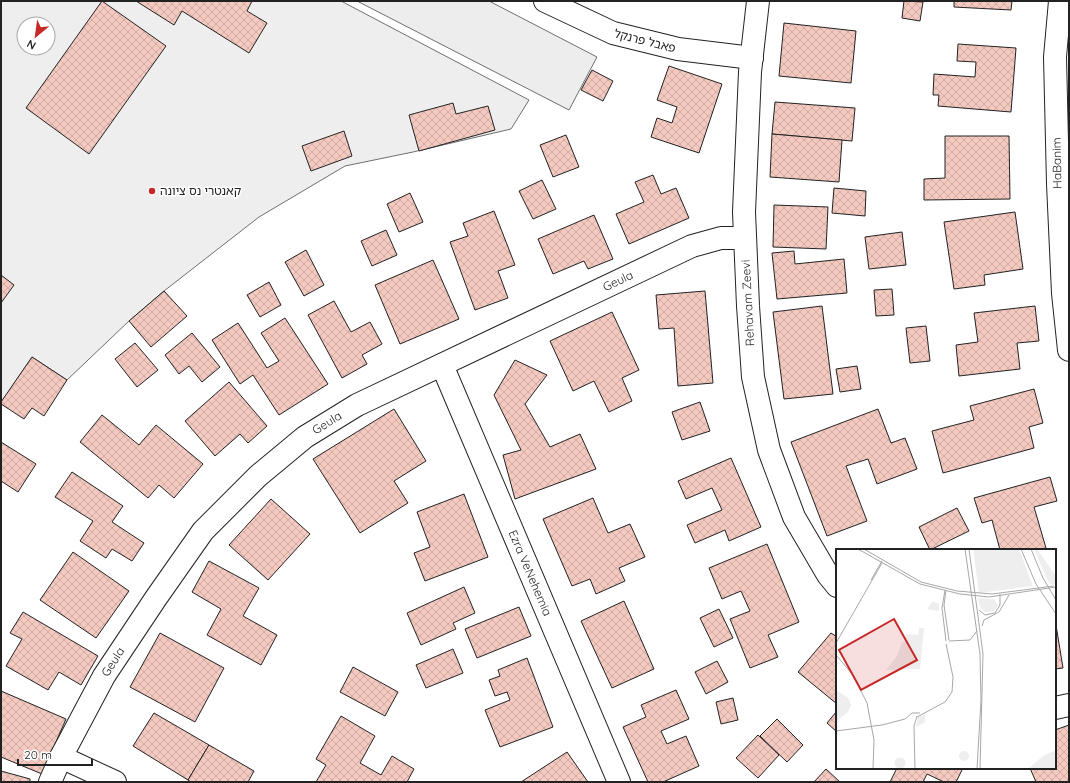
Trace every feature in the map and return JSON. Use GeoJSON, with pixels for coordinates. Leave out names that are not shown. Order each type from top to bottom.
{"type":"FeatureCollection","features":[{"type":"Feature","properties":{"kind":"street","name":"פאבל פרנקל"},"geometry":{"type":"LineString","coordinates":[[545,1],[613,33],[678,49],[752,58]]}},
{"type":"Feature","properties":{"kind":"street","name":"Rehavam Zeevi"},"geometry":{"type":"LineString","coordinates":[[758,1],[752,58],[744,212],[753,377],[769,450],[794,517],[828,575],[836,585]]}},
{"type":"Feature","properties":{"kind":"street","name":"HaBanim"},"geometry":{"type":"LineString","coordinates":[[1060,1],[1055,57],[1058,184],[1063,293],[1069,350]]}},
{"type":"Feature","properties":{"kind":"street","name":"Geula"},"geometry":{"type":"LineString","coordinates":[[50,782],[61,757],[104,676],[203,531],[258,476],[305,437],[357,405],[692,246],[721,238],[745,238]]}},
{"type":"Feature","properties":{"kind":"street","name":"Ezra VeNehemia"},"geometry":{"type":"LineString","coordinates":[[442,364],[619,782]]}},
{"type":"Feature","properties":{"kind":"street"},"geometry":{"type":"LineString","coordinates":[[1056,708],[1069,705]]}},
{"type":"Feature","properties":{"kind":"street"},"geometry":{"type":"LineString","coordinates":[[61,757],[115,782]]}},
{"type":"Feature","properties":{"kind":"shaded area","name":"קאנטרי נס ציונה"},"geometry":{"type":"Polygon","coordinates":[[[1,1],[341,1],[529,100],[511,129],[345,166],[259,217],[164,291],[129,321],[67,380],[32,357],[1,403],[1,1]]]}},
{"type":"Feature","properties":{"kind":"shaded area"},"geometry":{"type":"Polygon","coordinates":[[[357,1],[489,1],[597,57],[569,110],[357,1]]]}},
{"type":"Feature","properties":{"kind":"building"},"geometry":{"type":"Polygon","coordinates":[[[102,1],[166,46],[89,154],[26,108],[102,1]]]}},
{"type":"Feature","properties":{"kind":"building"},"geometry":{"type":"Polygon","coordinates":[[[136,1],[252,1],[247,11],[267,23],[249,53],[182,11],[174,25],[136,1]]]}},
{"type":"Feature","properties":{"kind":"building"},"geometry":{"type":"Polygon","coordinates":[[[904,1],[923,2],[920,21],[902,18],[904,1]]]}},
{"type":"Feature","properties":{"kind":"building"},"geometry":{"type":"Polygon","coordinates":[[[954,1],[1012,1],[1011,10],[954,7],[954,1]]]}},
{"type":"Feature","properties":{"kind":"building"},"geometry":{"type":"Polygon","coordinates":[[[784,23],[856,31],[851,83],[779,76],[784,23]]]}},
{"type":"Feature","properties":{"kind":"building"},"geometry":{"type":"Polygon","coordinates":[[[958,44],[1016,48],[1011,112],[938,106],[939,95],[933,95],[934,74],[975,77],[976,62],[957,61],[958,44]]]}},
{"type":"Feature","properties":{"kind":"building"},"geometry":{"type":"Polygon","coordinates":[[[669,66],[722,84],[699,153],[651,137],[657,118],[672,123],[677,107],[657,100],[669,66]]]}},
{"type":"Feature","properties":{"kind":"building"},"geometry":{"type":"Polygon","coordinates":[[[592,70],[613,81],[603,101],[581,90],[592,70]]]}},
{"type":"Feature","properties":{"kind":"building"},"geometry":{"type":"Polygon","coordinates":[[[775,102],[855,108],[852,141],[772,134],[775,102]]]}},
{"type":"Feature","properties":{"kind":"building"},"geometry":{"type":"Polygon","coordinates":[[[453,103],[456,114],[488,106],[495,130],[419,151],[409,115],[453,103]]]}},
{"type":"Feature","properties":{"kind":"building"},"geometry":{"type":"Polygon","coordinates":[[[344,131],[352,156],[311,171],[302,146],[344,131]]]}},
{"type":"Feature","properties":{"kind":"building"},"geometry":{"type":"Polygon","coordinates":[[[772,134],[842,140],[839,182],[770,177],[772,134]]]}},
{"type":"Feature","properties":{"kind":"building"},"geometry":{"type":"Polygon","coordinates":[[[566,135],[579,167],[553,177],[540,145],[566,135]]]}},
{"type":"Feature","properties":{"kind":"building"},"geometry":{"type":"Polygon","coordinates":[[[945,136],[1009,136],[1010,199],[924,200],[924,179],[945,178],[945,136]]]}},
{"type":"Feature","properties":{"kind":"building"},"geometry":{"type":"Polygon","coordinates":[[[653,175],[661,194],[676,188],[689,218],[629,244],[616,214],[644,202],[635,182],[653,175]]]}},
{"type":"Feature","properties":{"kind":"building"},"geometry":{"type":"Polygon","coordinates":[[[542,180],[556,209],[533,219],[519,191],[542,180]]]}},
{"type":"Feature","properties":{"kind":"building"},"geometry":{"type":"Polygon","coordinates":[[[834,188],[866,191],[865,216],[832,213],[834,188]]]}},
{"type":"Feature","properties":{"kind":"building"},"geometry":{"type":"Polygon","coordinates":[[[410,193],[423,222],[399,232],[387,204],[410,193]]]}},
{"type":"Feature","properties":{"kind":"building"},"geometry":{"type":"Polygon","coordinates":[[[774,205],[828,207],[826,249],[773,247],[774,205]]]}},
{"type":"Feature","properties":{"kind":"building"},"geometry":{"type":"Polygon","coordinates":[[[494,211],[515,265],[498,271],[508,298],[475,310],[450,242],[468,236],[463,223],[494,211]]]}},
{"type":"Feature","properties":{"kind":"building"},"geometry":{"type":"Polygon","coordinates":[[[1015,212],[1023,269],[984,275],[985,285],[954,289],[944,222],[1015,212]]]}},
{"type":"Feature","properties":{"kind":"building"},"geometry":{"type":"Polygon","coordinates":[[[594,215],[613,259],[588,269],[584,261],[553,274],[538,239],[594,215]]]}},
{"type":"Feature","properties":{"kind":"building"},"geometry":{"type":"Polygon","coordinates":[[[386,230],[397,255],[372,266],[361,241],[386,230]]]}},
{"type":"Feature","properties":{"kind":"building"},"geometry":{"type":"Polygon","coordinates":[[[902,232],[906,265],[869,269],[865,237],[902,232]]]}},
{"type":"Feature","properties":{"kind":"building"},"geometry":{"type":"Polygon","coordinates":[[[306,250],[324,285],[304,296],[285,262],[306,250]]]}},
{"type":"Feature","properties":{"kind":"building"},"geometry":{"type":"Polygon","coordinates":[[[794,251],[795,264],[844,259],[847,293],[777,299],[772,253],[794,251]]]}},
{"type":"Feature","properties":{"kind":"building"},"geometry":{"type":"Polygon","coordinates":[[[433,260],[459,319],[400,344],[375,285],[433,260]]]}},
{"type":"Feature","properties":{"kind":"building"},"geometry":{"type":"Polygon","coordinates":[[[1,275],[14,285],[1,303],[1,275]]]}},
{"type":"Feature","properties":{"kind":"building"},"geometry":{"type":"Polygon","coordinates":[[[269,282],[281,305],[260,317],[247,295],[269,282]]]}},
{"type":"Feature","properties":{"kind":"building"},"geometry":{"type":"Polygon","coordinates":[[[892,289],[894,315],[876,316],[874,290],[892,289]]]}},
{"type":"Feature","properties":{"kind":"building"},"geometry":{"type":"Polygon","coordinates":[[[164,291],[187,316],[151,347],[129,321],[164,291]]]}},
{"type":"Feature","properties":{"kind":"building"},"geometry":{"type":"Polygon","coordinates":[[[705,291],[713,383],[678,386],[674,328],[659,329],[656,295],[705,291]]]}},
{"type":"Feature","properties":{"kind":"building"},"geometry":{"type":"Polygon","coordinates":[[[334,301],[351,332],[370,322],[382,344],[362,355],[367,364],[342,378],[308,315],[334,301]]]}},
{"type":"Feature","properties":{"kind":"building"},"geometry":{"type":"Polygon","coordinates":[[[822,306],[833,394],[784,399],[773,312],[822,306]]]}},
{"type":"Feature","properties":{"kind":"building"},"geometry":{"type":"Polygon","coordinates":[[[1035,306],[1039,341],[1017,343],[1020,369],[959,376],[956,345],[978,342],[974,313],[1035,306]]]}},
{"type":"Feature","properties":{"kind":"building"},"geometry":{"type":"Polygon","coordinates":[[[612,312],[639,370],[622,378],[632,401],[609,412],[594,381],[573,391],[550,341],[612,312]]]}},
{"type":"Feature","properties":{"kind":"building"},"geometry":{"type":"Polygon","coordinates":[[[285,318],[328,384],[279,415],[253,375],[240,384],[212,340],[238,323],[267,368],[279,361],[261,333],[285,318]]]}},
{"type":"Feature","properties":{"kind":"building"},"geometry":{"type":"Polygon","coordinates":[[[926,326],[930,361],[910,363],[906,328],[926,326]]]}},
{"type":"Feature","properties":{"kind":"building"},"geometry":{"type":"Polygon","coordinates":[[[192,333],[220,367],[202,382],[189,366],[179,374],[165,355],[192,333]]]}},
{"type":"Feature","properties":{"kind":"building"},"geometry":{"type":"Polygon","coordinates":[[[135,343],[158,370],[137,387],[115,359],[135,343]]]}},
{"type":"Feature","properties":{"kind":"building"},"geometry":{"type":"Polygon","coordinates":[[[32,357],[67,380],[44,416],[32,408],[24,419],[1,404],[1,402],[32,357]]]}},
{"type":"Feature","properties":{"kind":"building"},"geometry":{"type":"Polygon","coordinates":[[[515,360],[547,375],[525,404],[550,447],[580,434],[596,469],[515,499],[503,455],[521,450],[494,395],[515,360]]]}},
{"type":"Feature","properties":{"kind":"building"},"geometry":{"type":"Polygon","coordinates":[[[857,366],[861,389],[840,392],[836,369],[857,366]]]}},
{"type":"Feature","properties":{"kind":"building"},"geometry":{"type":"Polygon","coordinates":[[[229,382],[267,426],[248,443],[240,434],[215,456],[185,421],[229,382]]]}},
{"type":"Feature","properties":{"kind":"building"},"geometry":{"type":"Polygon","coordinates":[[[1034,389],[1043,423],[1029,427],[1034,448],[943,473],[932,431],[974,420],[970,406],[1034,389]]]}},
{"type":"Feature","properties":{"kind":"building"},"geometry":{"type":"Polygon","coordinates":[[[700,402],[710,431],[682,440],[672,412],[700,402]]]}},
{"type":"Feature","properties":{"kind":"building"},"geometry":{"type":"Polygon","coordinates":[[[394,409],[426,461],[394,481],[408,503],[360,533],[313,459],[394,409]]]}},
{"type":"Feature","properties":{"kind":"building"},"geometry":{"type":"Polygon","coordinates":[[[878,409],[891,443],[905,438],[917,469],[877,484],[868,459],[846,466],[867,521],[827,536],[791,442],[878,409]]]}},
{"type":"Feature","properties":{"kind":"building"},"geometry":{"type":"Polygon","coordinates":[[[102,415],[139,445],[156,425],[203,464],[174,498],[159,485],[148,498],[80,442],[102,415]]]}},
{"type":"Feature","properties":{"kind":"building"},"geometry":{"type":"Polygon","coordinates":[[[1,442],[36,464],[18,492],[1,481],[1,442]]]}},
{"type":"Feature","properties":{"kind":"building"},"geometry":{"type":"Polygon","coordinates":[[[731,458],[761,527],[729,541],[725,530],[695,543],[687,525],[722,510],[712,488],[686,499],[678,481],[731,458]]]}},
{"type":"Feature","properties":{"kind":"building"},"geometry":{"type":"Polygon","coordinates":[[[72,472],[123,506],[112,522],[144,543],[132,561],[112,549],[106,558],[80,541],[93,521],[55,497],[72,472]]]}},
{"type":"Feature","properties":{"kind":"building"},"geometry":{"type":"Polygon","coordinates":[[[1050,477],[1057,501],[1034,507],[1046,548],[1000,549],[992,520],[982,523],[974,498],[1050,477]]]}},
{"type":"Feature","properties":{"kind":"building"},"geometry":{"type":"Polygon","coordinates":[[[464,494],[488,557],[425,581],[414,553],[430,547],[417,512],[464,494]]]}},
{"type":"Feature","properties":{"kind":"building"},"geometry":{"type":"Polygon","coordinates":[[[593,498],[608,533],[630,524],[645,557],[619,568],[625,581],[596,594],[590,579],[572,586],[543,519],[593,498]]]}},
{"type":"Feature","properties":{"kind":"building"},"geometry":{"type":"Polygon","coordinates":[[[271,499],[310,534],[268,580],[229,545],[271,499]]]}},
{"type":"Feature","properties":{"kind":"building"},"geometry":{"type":"Polygon","coordinates":[[[957,508],[969,531],[930,549],[919,527],[957,508]]]}},
{"type":"Feature","properties":{"kind":"building"},"geometry":{"type":"Polygon","coordinates":[[[767,544],[799,622],[768,635],[778,657],[750,668],[730,619],[750,611],[741,591],[722,599],[709,568],[767,544]]]}},
{"type":"Feature","properties":{"kind":"building"},"geometry":{"type":"Polygon","coordinates":[[[73,552],[129,591],[96,638],[40,600],[73,552]]]}},
{"type":"Feature","properties":{"kind":"building"},"geometry":{"type":"Polygon","coordinates":[[[209,561],[259,588],[243,616],[277,635],[261,665],[207,635],[221,609],[192,592],[209,561]]]}},
{"type":"Feature","properties":{"kind":"building"},"geometry":{"type":"Polygon","coordinates":[[[464,587],[475,613],[453,623],[456,629],[421,645],[407,613],[464,587]]]}},
{"type":"Feature","properties":{"kind":"building"},"geometry":{"type":"Polygon","coordinates":[[[624,601],[654,669],[612,688],[581,621],[624,601]]]}},
{"type":"Feature","properties":{"kind":"building"},"geometry":{"type":"Polygon","coordinates":[[[519,607],[531,636],[477,658],[465,629],[519,607]]]}},
{"type":"Feature","properties":{"kind":"building"},"geometry":{"type":"Polygon","coordinates":[[[719,609],[733,638],[714,647],[700,618],[719,609]]]}},
{"type":"Feature","properties":{"kind":"building"},"geometry":{"type":"Polygon","coordinates":[[[23,612],[98,656],[81,685],[59,672],[48,690],[6,666],[22,639],[10,633],[23,612]]]}},
{"type":"Feature","properties":{"kind":"building"},"geometry":{"type":"Polygon","coordinates":[[[1056,625],[1063,668],[1056,669],[1056,625]]]}},
{"type":"Feature","properties":{"kind":"building"},"geometry":{"type":"Polygon","coordinates":[[[160,633],[224,668],[195,722],[130,687],[160,633]]]}},
{"type":"Feature","properties":{"kind":"building"},"geometry":{"type":"Polygon","coordinates":[[[831,633],[836,636],[836,703],[798,672],[831,633]]]}},
{"type":"Feature","properties":{"kind":"building"},"geometry":{"type":"Polygon","coordinates":[[[453,649],[463,673],[426,688],[416,665],[453,649]]]}},
{"type":"Feature","properties":{"kind":"building"},"geometry":{"type":"Polygon","coordinates":[[[527,658],[553,727],[500,747],[485,710],[510,700],[507,692],[495,696],[489,680],[500,676],[498,670],[527,658]]]}},
{"type":"Feature","properties":{"kind":"building"},"geometry":{"type":"Polygon","coordinates":[[[717,661],[728,682],[706,694],[695,672],[717,661]]]}},
{"type":"Feature","properties":{"kind":"building"},"geometry":{"type":"Polygon","coordinates":[[[353,667],[398,692],[385,716],[340,692],[353,667]]]}},
{"type":"Feature","properties":{"kind":"building"},"geometry":{"type":"Polygon","coordinates":[[[676,690],[689,719],[661,731],[667,744],[686,736],[699,766],[663,782],[648,782],[623,727],[646,717],[641,705],[676,690]]]}},
{"type":"Feature","properties":{"kind":"building"},"geometry":{"type":"Polygon","coordinates":[[[1,691],[66,719],[42,774],[1,757],[1,691]]]}},
{"type":"Feature","properties":{"kind":"building"},"geometry":{"type":"Polygon","coordinates":[[[733,698],[738,720],[721,724],[716,702],[733,698]]]}},
{"type":"Feature","properties":{"kind":"building"},"geometry":{"type":"Polygon","coordinates":[[[836,712],[836,731],[827,723],[836,712]]]}},
{"type":"Feature","properties":{"kind":"building"},"geometry":{"type":"Polygon","coordinates":[[[154,713],[209,745],[188,780],[133,746],[154,713]]]}},
{"type":"Feature","properties":{"kind":"building"},"geometry":{"type":"Polygon","coordinates":[[[341,716],[375,736],[360,763],[381,775],[392,756],[414,769],[407,782],[316,782],[326,765],[316,759],[341,716]]]}},
{"type":"Feature","properties":{"kind":"building"},"geometry":{"type":"Polygon","coordinates":[[[777,719],[803,745],[787,762],[760,736],[777,719]]]}},
{"type":"Feature","properties":{"kind":"building"},"geometry":{"type":"Polygon","coordinates":[[[1069,725],[1069,782],[1036,782],[1030,769],[1056,769],[1056,730],[1069,725]]]}},
{"type":"Feature","properties":{"kind":"building"},"geometry":{"type":"Polygon","coordinates":[[[758,735],[779,755],[758,778],[736,758],[758,735]]]}},
{"type":"Feature","properties":{"kind":"building"},"geometry":{"type":"Polygon","coordinates":[[[209,745],[254,771],[248,782],[191,782],[188,780],[209,745]]]}},
{"type":"Feature","properties":{"kind":"building"},"geometry":{"type":"Polygon","coordinates":[[[567,752],[588,782],[521,782],[567,752]]]}},
{"type":"Feature","properties":{"kind":"building"},"geometry":{"type":"Polygon","coordinates":[[[826,769],[840,782],[814,782],[826,769]]]}},
{"type":"Feature","properties":{"kind":"building"},"geometry":{"type":"Polygon","coordinates":[[[896,769],[962,769],[956,782],[944,782],[927,774],[923,782],[890,782],[896,769]]]}},
{"type":"Feature","properties":{"kind":"building"},"geometry":{"type":"Polygon","coordinates":[[[1,771],[30,779],[30,782],[1,782],[1,771]]]}},
{"type":"Feature","properties":{"kind":"place","name":"קאנטרי נס ציונה"},"geometry":{"type":"Point","coordinates":[152,191]}}]}
